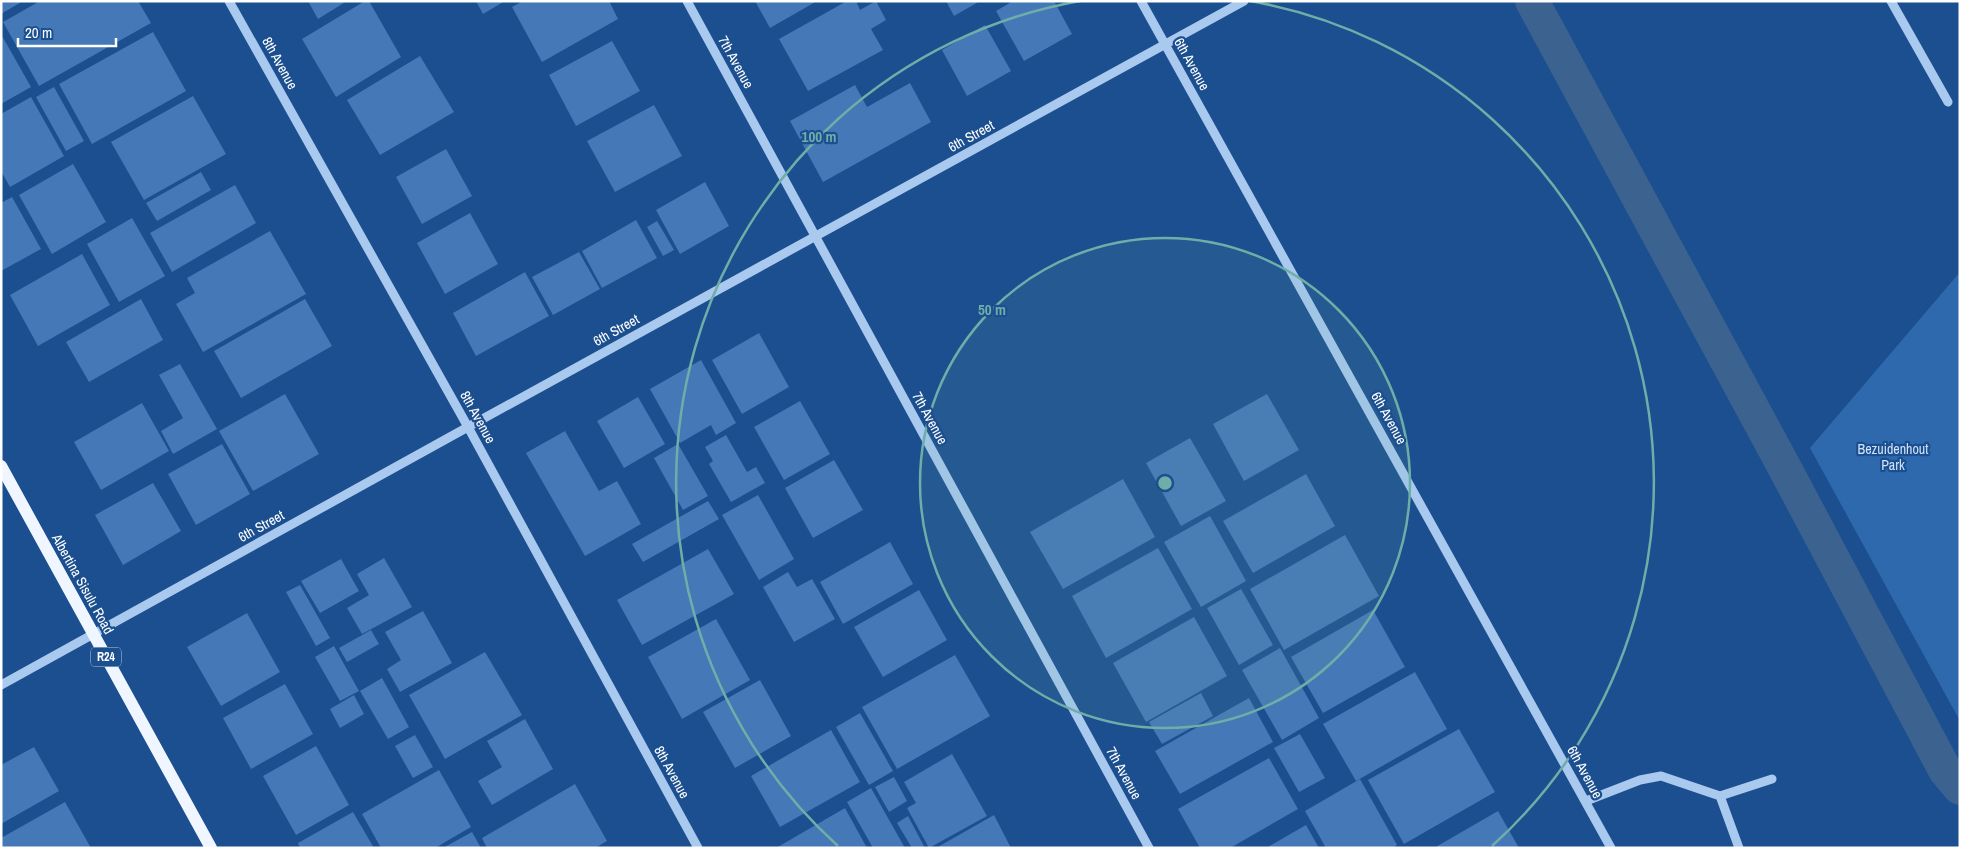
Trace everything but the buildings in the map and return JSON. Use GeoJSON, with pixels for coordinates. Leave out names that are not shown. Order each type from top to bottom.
{"type":"FeatureCollection","features":[{"type":"Feature","properties":{"kind":"main road","name":"Albertina Sisulu Road"},"geometry":{"type":"LineString","coordinates":[[1,466],[211,848]]}},
{"type":"Feature","properties":{"kind":"street","name":"8th Avenue"},"geometry":{"type":"LineString","coordinates":[[229,1],[468,427],[698,848]]}},
{"type":"Feature","properties":{"kind":"street","name":"7th Avenue"},"geometry":{"type":"LineString","coordinates":[[687,1],[1149,848]]}},
{"type":"Feature","properties":{"kind":"street","name":"6th Avenue"},"geometry":{"type":"LineString","coordinates":[[1141,1],[1611,848]]}},
{"type":"Feature","properties":{"kind":"street","name":"6th Street"},"geometry":{"type":"LineString","coordinates":[[1,685],[1244,1]]}},
{"type":"Feature","properties":{"kind":"street"},"geometry":{"type":"LineString","coordinates":[[1890,1],[1948,102]]}},
{"type":"Feature","properties":{"kind":"street"},"geometry":{"type":"LineString","coordinates":[[1586,801],[1640,780],[1661,776],[1720,796],[1772,779]]}},
{"type":"Feature","properties":{"kind":"street"},"geometry":{"type":"LineString","coordinates":[[1720,796],[1740,848]]}},
{"type":"Feature","properties":{"kind":"green space","name":"Bezuidenhout Park"},"geometry":{"type":"Polygon","coordinates":[[[1960,272],[1960,721],[1810,448],[1960,272]]]}},
{"type":"Feature","properties":{"kind":"waterway"},"geometry":{"type":"LineString","coordinates":[[1532,1],[1781,461],[1945,770],[1960,788]]}}]}
